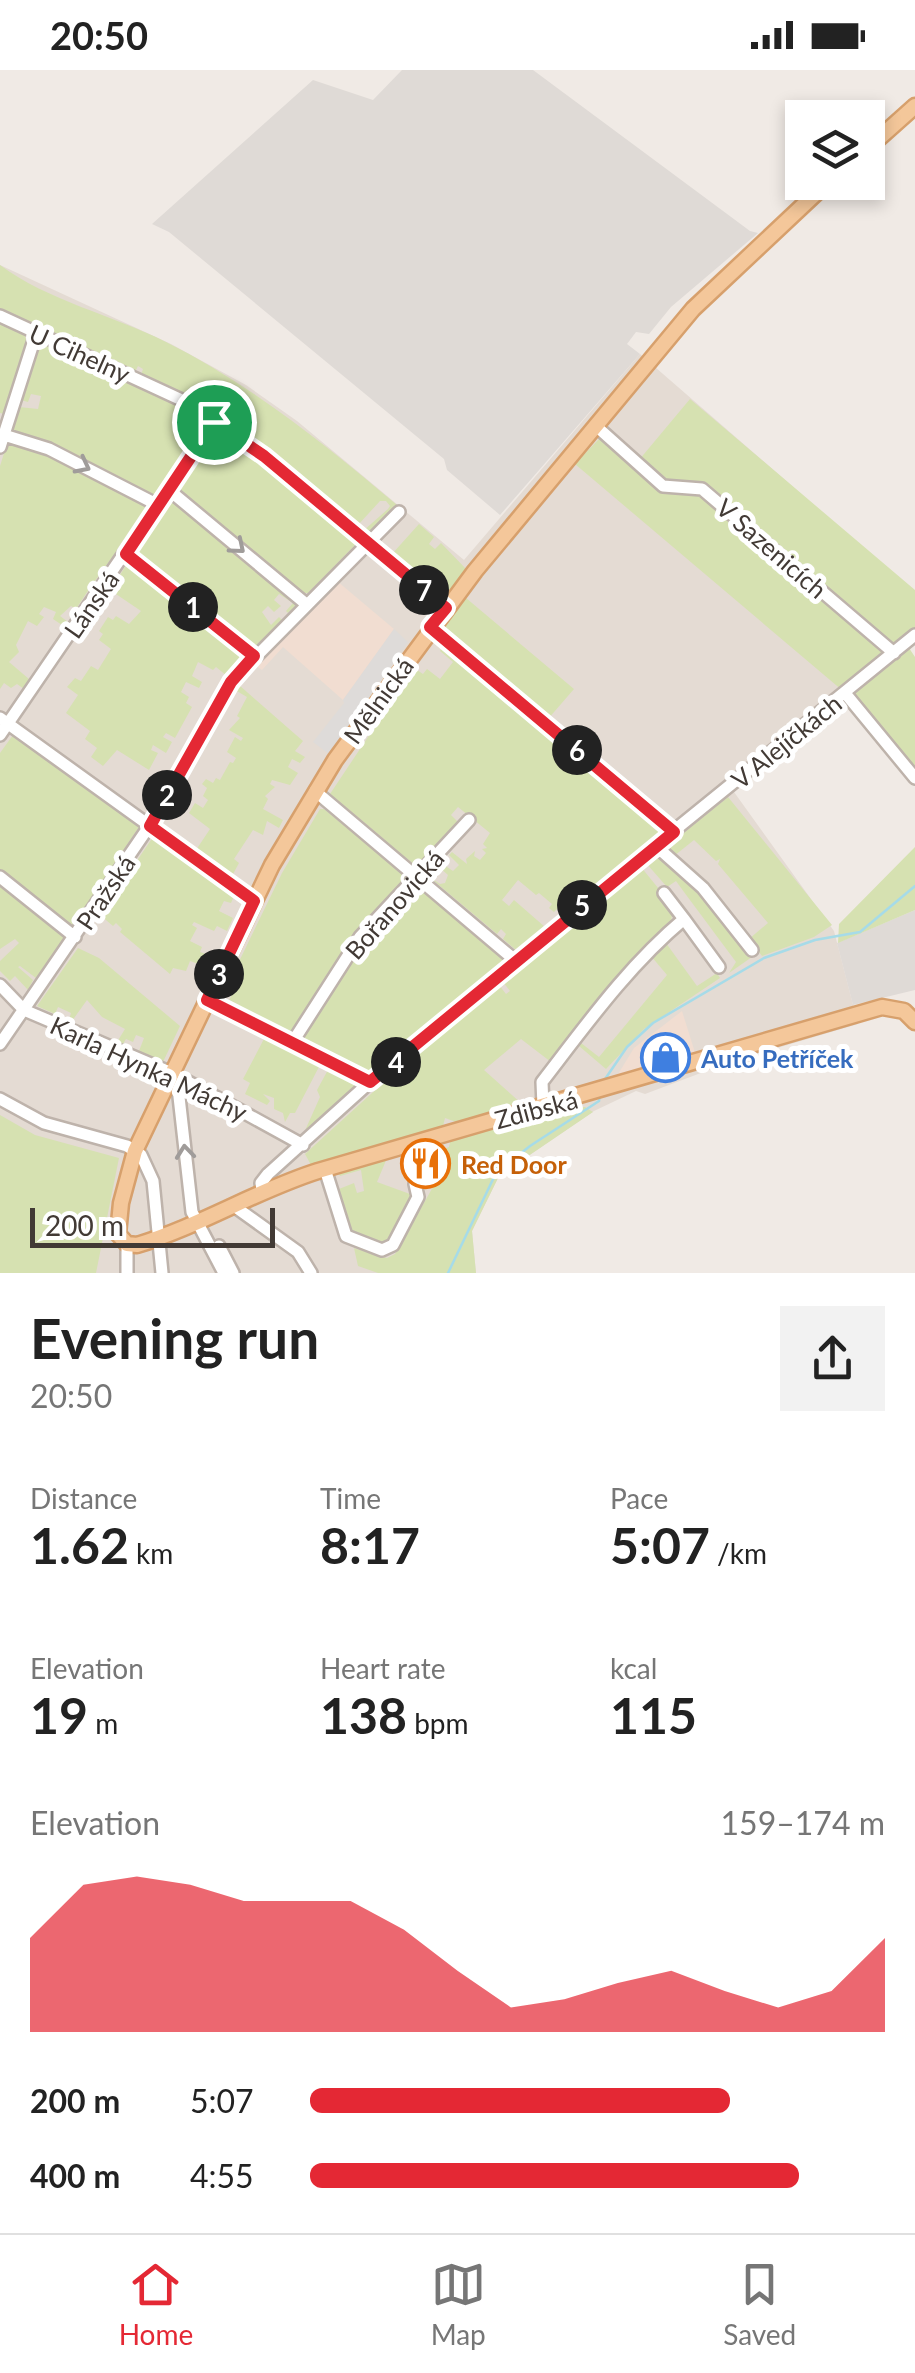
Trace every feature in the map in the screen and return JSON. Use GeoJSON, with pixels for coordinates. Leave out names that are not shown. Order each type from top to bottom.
{"type":"FeatureCollection","features":[{"type":"Feature","properties":{"kind":"main road"},"geometry":{"type":"LineString","coordinates":[[885,133],[915,106]]}},
{"type":"Feature","properties":{"kind":"main road","name":"Mělnická"},"geometry":{"type":"LineString","coordinates":[[127,1244],[118,1234],[121,1202],[135,1150],[178,1076],[207,1000],[254,901],[314,792],[430,627],[693,309],[808,200]]}},
{"type":"Feature","properties":{"kind":"main road","name":"Zdibská"},"geometry":{"type":"LineString","coordinates":[[127,1244],[137,1245],[202,1227],[262,1190],[325,1168],[882,1008],[911,1012]]}},
{"type":"Feature","properties":{"kind":"street","name":"U Cihelny"},"geometry":{"type":"LineString","coordinates":[[0,316],[186,402],[264,456],[446,608]]}},
{"type":"Feature","properties":{"kind":"street"},"geometry":{"type":"LineString","coordinates":[[36,334],[2,441],[49,449],[158,505]]}},
{"type":"Feature","properties":{"kind":"street","name":"Lánská"},"geometry":{"type":"LineString","coordinates":[[0,736],[4,721],[126,554],[214,422]]}},
{"type":"Feature","properties":{"kind":"street","name":"V Sazenicích"},"geometry":{"type":"LineString","coordinates":[[596,426],[664,486],[702,489],[894,653]]}},
{"type":"Feature","properties":{"kind":"street"},"geometry":{"type":"LineString","coordinates":[[169,490],[306,604]]}},
{"type":"Feature","properties":{"kind":"street","name":"Pražská"},"geometry":{"type":"LineString","coordinates":[[0,1044],[150,826],[231,682],[399,512]]}},
{"type":"Feature","properties":{"kind":"street"},"geometry":{"type":"LineString","coordinates":[[126,554],[254,656]]}},
{"type":"Feature","properties":{"kind":"street"},"geometry":{"type":"LineString","coordinates":[[430,627],[674,832]]}},
{"type":"Feature","properties":{"kind":"street","name":"V Alejíčkách"},"geometry":{"type":"LineString","coordinates":[[262,1190],[260,1185],[268,1174],[370,1082],[915,636]]}},
{"type":"Feature","properties":{"kind":"street"},"geometry":{"type":"LineString","coordinates":[[845,692],[915,778]]}},
{"type":"Feature","properties":{"kind":"street"},"geometry":{"type":"LineString","coordinates":[[4,721],[254,901]]}},
{"type":"Feature","properties":{"kind":"street"},"geometry":{"type":"LineString","coordinates":[[314,792],[516,961]]}},
{"type":"Feature","properties":{"kind":"street","name":"Bořanovická"},"geometry":{"type":"LineString","coordinates":[[292,1043],[360,938],[470,820]]}},
{"type":"Feature","properties":{"kind":"street"},"geometry":{"type":"LineString","coordinates":[[657,847],[702,888],[752,950]]}},
{"type":"Feature","properties":{"kind":"street"},"geometry":{"type":"LineString","coordinates":[[0,877],[75,937]]}},
{"type":"Feature","properties":{"kind":"street"},"geometry":{"type":"LineString","coordinates":[[664,893],[719,967]]}},
{"type":"Feature","properties":{"kind":"street"},"geometry":{"type":"LineString","coordinates":[[543,1106],[542,1082],[616,987],[652,946],[684,919]]}},
{"type":"Feature","properties":{"kind":"street","name":"Karla Hynka Máchy"},"geometry":{"type":"LineString","coordinates":[[0,985],[24,1010],[178,1076],[298,1149]]}},
{"type":"Feature","properties":{"kind":"street"},"geometry":{"type":"LineString","coordinates":[[207,1000],[370,1082]]}},
{"type":"Feature","properties":{"kind":"street"},"geometry":{"type":"LineString","coordinates":[[178,1076],[192,1212],[224,1273]]}},
{"type":"Feature","properties":{"kind":"street"},"geometry":{"type":"LineString","coordinates":[[0,1100],[44,1123],[135,1150],[145,1160],[154,1181],[162,1273]]}},
{"type":"Feature","properties":{"kind":"street"},"geometry":{"type":"LineString","coordinates":[[298,1149],[305,1175]]}},
{"type":"Feature","properties":{"kind":"street"},"geometry":{"type":"LineString","coordinates":[[325,1168],[346,1236],[382,1250],[392,1245],[418,1197],[415,1184]]}},
{"type":"Feature","properties":{"kind":"street"},"geometry":{"type":"LineString","coordinates":[[234,1206],[298,1252],[311,1273]]}},
{"type":"Feature","properties":{"kind":"street"},"geometry":{"type":"LineString","coordinates":[[202,1227],[215,1236],[233,1273]]}},
{"type":"Feature","properties":{"kind":"street"},"geometry":{"type":"LineString","coordinates":[[127,1244],[127,1273]]}},
{"type":"Feature","properties":{"kind":"shaded area"},"geometry":{"type":"Polygon","coordinates":[[[402,70],[533,70],[750,231],[758,233],[671,307],[649,334],[636,332],[627,344],[640,354],[500,515],[447,470],[444,459],[169,232],[152,224],[313,80],[373,100],[402,70]]]}},
{"type":"Feature","properties":{"kind":"shaded area"},"geometry":{"type":"Polygon","coordinates":[[[0,265],[171,344],[246,385],[297,421],[464,560],[640,354],[915,593],[915,643],[734,792],[834,931],[858,1024],[730,1062],[645,1094],[636,1091],[594,1111],[499,1176],[472,1231],[476,1273],[0,1273],[0,265]]]}},
{"type":"Feature","properties":{"kind":"shaded area"},"geometry":{"type":"Polygon","coordinates":[[[337,581],[394,629],[343,700],[283,647],[262,670],[255,665],[337,581]]]}},
{"type":"Feature","properties":{"kind":"shaded area"},"geometry":{"type":"Polygon","coordinates":[[[394,629],[408,642],[329,754],[313,742],[394,629]]]}},
{"type":"Feature","properties":{"kind":"shaded area"},"geometry":{"type":"Polygon","coordinates":[[[915,910],[915,990],[853,1005],[837,943],[915,910]]]}},
{"type":"Feature","properties":{"kind":"shaded area"},"geometry":{"type":"Polygon","coordinates":[[[682,1011],[697,1059],[612,1084],[634,1048],[682,1011]]]}},
{"type":"Feature","properties":{"kind":"green space"},"geometry":{"type":"Polygon","coordinates":[[[0,265],[60,298],[146,332],[228,377],[315,438],[397,505],[368,534],[363,531],[388,509],[386,501],[380,501],[358,525],[360,528],[255,445],[141,375],[143,369],[138,366],[135,372],[0,308],[0,265]]]}},
{"type":"Feature","properties":{"kind":"green space"},"geometry":{"type":"Polygon","coordinates":[[[0,321],[23,332],[27,341],[4,414],[0,413],[0,321]]]}},
{"type":"Feature","properties":{"kind":"green space"},"geometry":{"type":"Polygon","coordinates":[[[42,343],[154,391],[204,420],[204,426],[157,494],[152,496],[13,430],[19,407],[38,409],[41,396],[31,394],[28,402],[21,400],[37,347],[42,343]]]}},
{"type":"Feature","properties":{"kind":"green space"},"geometry":{"type":"Polygon","coordinates":[[[690,399],[915,590],[915,631],[894,648],[704,484],[668,484],[639,460],[690,399]]]}},
{"type":"Feature","properties":{"kind":"green space"},"geometry":{"type":"Polygon","coordinates":[[[221,431],[357,538],[357,543],[308,593],[302,593],[178,493],[177,487],[215,432],[221,431]]]}},
{"type":"Feature","properties":{"kind":"green space"},"geometry":{"type":"Polygon","coordinates":[[[601,437],[661,490],[698,493],[887,653],[843,691],[575,464],[601,437]]]}},
{"type":"Feature","properties":{"kind":"green space"},"geometry":{"type":"Polygon","coordinates":[[[14,441],[147,502],[148,508],[76,609],[71,606],[60,616],[68,622],[65,627],[53,619],[56,612],[44,607],[39,614],[44,617],[37,626],[28,621],[16,645],[19,652],[9,662],[29,679],[24,689],[4,683],[0,689],[0,466],[6,447],[14,441]]]}},
{"type":"Feature","properties":{"kind":"green space"},"geometry":{"type":"Polygon","coordinates":[[[168,500],[173,500],[296,599],[297,604],[288,613],[293,603],[279,594],[274,600],[281,606],[274,612],[268,606],[262,612],[271,625],[279,617],[282,620],[257,645],[252,647],[137,558],[136,548],[168,500]]]}},
{"type":"Feature","properties":{"kind":"green space"},"geometry":{"type":"Polygon","coordinates":[[[419,524],[434,537],[429,544],[435,549],[441,543],[467,570],[443,599],[405,570],[407,567],[392,554],[419,524]]]}},
{"type":"Feature","properties":{"kind":"green space"},"geometry":{"type":"Polygon","coordinates":[[[127,564],[243,655],[227,676],[216,667],[213,670],[198,662],[192,676],[202,682],[199,688],[186,682],[181,692],[189,697],[186,703],[192,707],[175,738],[166,733],[163,737],[172,742],[166,753],[153,745],[151,750],[158,753],[149,770],[117,750],[103,766],[91,757],[97,748],[85,739],[90,731],[66,713],[78,695],[67,687],[75,678],[81,681],[91,666],[98,670],[111,649],[99,640],[103,634],[99,631],[108,617],[113,620],[116,616],[129,624],[141,611],[110,590],[127,564]]]}},
{"type":"Feature","properties":{"kind":"green space"},"geometry":{"type":"Polygon","coordinates":[[[466,598],[574,689],[548,719],[442,630],[466,598]]]}},
{"type":"Feature","properties":{"kind":"green space"},"geometry":{"type":"Polygon","coordinates":[[[435,639],[443,640],[666,831],[563,913],[558,908],[554,912],[549,908],[552,904],[518,880],[502,900],[509,906],[514,900],[545,927],[517,951],[503,939],[506,934],[501,929],[497,934],[428,876],[445,883],[448,875],[438,866],[441,863],[453,871],[459,865],[449,855],[452,852],[467,864],[466,859],[475,851],[474,856],[480,860],[486,853],[483,844],[490,833],[458,807],[451,815],[458,822],[416,866],[382,845],[385,840],[330,794],[414,668],[423,674],[427,669],[440,679],[453,662],[440,651],[442,647],[435,639]]]}},
{"type":"Feature","properties":{"kind":"green space"},"geometry":{"type":"Polygon","coordinates":[[[909,648],[915,657],[915,772],[853,695],[909,648]]]}},
{"type":"Feature","properties":{"kind":"green space"},"geometry":{"type":"Polygon","coordinates":[[[239,685],[303,741],[295,751],[305,757],[300,763],[292,759],[288,767],[298,773],[290,785],[272,780],[270,784],[275,787],[265,796],[268,799],[263,809],[283,820],[279,828],[267,821],[263,835],[253,830],[234,859],[239,863],[232,876],[196,850],[210,829],[189,813],[195,803],[203,808],[208,800],[203,796],[207,788],[202,784],[206,779],[213,783],[216,778],[220,780],[236,758],[227,752],[235,737],[241,741],[243,738],[229,730],[240,718],[237,716],[247,697],[235,690],[239,685]]]}},
{"type":"Feature","properties":{"kind":"green space"},"geometry":{"type":"Polygon","coordinates":[[[13,735],[139,827],[72,927],[0,871],[0,753],[13,735]]]}},
{"type":"Feature","properties":{"kind":"green space"},"geometry":{"type":"Polygon","coordinates":[[[728,797],[832,925],[814,937],[762,956],[749,939],[768,923],[718,864],[720,859],[716,861],[694,840],[674,856],[665,848],[728,797]]]}},
{"type":"Feature","properties":{"kind":"green space"},"geometry":{"type":"Polygon","coordinates":[[[320,809],[407,877],[360,928],[291,1035],[220,1000],[229,1001],[233,991],[227,987],[230,980],[282,873],[320,809]]]}},
{"type":"Feature","properties":{"kind":"green space"},"geometry":{"type":"Polygon","coordinates":[[[153,837],[234,896],[231,903],[224,901],[219,911],[233,918],[227,931],[217,926],[214,931],[194,922],[192,925],[197,928],[190,941],[206,954],[201,965],[190,961],[186,971],[173,968],[170,974],[120,932],[122,929],[116,923],[113,926],[100,915],[153,837]]]}},
{"type":"Feature","properties":{"kind":"green space"},"geometry":{"type":"Polygon","coordinates":[[[915,847],[915,910],[838,943],[839,924],[915,847]]]}},
{"type":"Feature","properties":{"kind":"green space"},"geometry":{"type":"Polygon","coordinates":[[[659,853],[702,892],[752,957],[729,973],[736,962],[676,881],[667,887],[646,863],[659,853]]]}},
{"type":"Feature","properties":{"kind":"green space"},"geometry":{"type":"Polygon","coordinates":[[[641,867],[663,894],[659,897],[672,914],[671,923],[644,948],[551,1062],[521,1039],[484,1070],[522,1104],[456,1122],[445,1118],[443,1126],[311,1165],[305,1154],[383,1083],[499,985],[506,994],[510,991],[503,982],[641,867]]]}},
{"type":"Feature","properties":{"kind":"green space"},"geometry":{"type":"Polygon","coordinates":[[[0,885],[66,935],[36,978],[18,967],[33,980],[28,990],[15,976],[10,981],[0,971],[0,961],[19,943],[15,939],[0,949],[0,885]]]}},
{"type":"Feature","properties":{"kind":"green space"},"geometry":{"type":"Polygon","coordinates":[[[416,885],[504,958],[504,964],[370,1075],[301,1040],[359,949],[416,885]]]}},
{"type":"Feature","properties":{"kind":"green space"},"geometry":{"type":"Polygon","coordinates":[[[666,943],[697,986],[717,973],[720,978],[644,1029],[606,1069],[579,1046],[581,1043],[599,1057],[667,975],[651,956],[666,943]]]}},
{"type":"Feature","properties":{"kind":"green space"},"geometry":{"type":"Polygon","coordinates":[[[78,948],[99,958],[180,1026],[163,1062],[139,1051],[144,1038],[136,1035],[133,1042],[117,1042],[125,1029],[102,1017],[87,1000],[72,1021],[71,1013],[58,1007],[55,1014],[37,1006],[78,948]]]}},
{"type":"Feature","properties":{"kind":"green space"},"geometry":{"type":"Polygon","coordinates":[[[266,1035],[321,1063],[295,1113],[290,1113],[285,1122],[283,1113],[274,1109],[274,1098],[263,1094],[270,1101],[267,1105],[245,1094],[250,1083],[243,1079],[266,1035]]]}},
{"type":"Feature","properties":{"kind":"green space"},"geometry":{"type":"Polygon","coordinates":[[[329,1068],[357,1086],[303,1135],[320,1097],[317,1090],[329,1068]]]}},
{"type":"Feature","properties":{"kind":"green space"},"geometry":{"type":"Polygon","coordinates":[[[569,1104],[593,1112],[499,1176],[472,1231],[476,1273],[378,1273],[358,1266],[354,1248],[387,1258],[395,1254],[442,1171],[442,1150],[449,1147],[451,1138],[569,1104]]]}},
{"type":"Feature","properties":{"kind":"green space"},"geometry":{"type":"Polygon","coordinates":[[[0,1115],[35,1135],[119,1158],[96,1273],[0,1273],[0,1115]]]}},
{"type":"Feature","properties":{"kind":"green space"},"geometry":{"type":"Polygon","coordinates":[[[387,1158],[377,1182],[410,1194],[411,1201],[384,1244],[351,1232],[339,1189],[354,1183],[357,1193],[364,1191],[361,1170],[339,1174],[387,1158]]]}},
{"type":"Feature","properties":{"kind":"waterway"},"geometry":{"type":"LineString","coordinates":[[603,1082],[627,1047],[653,1023],[764,958],[815,940],[860,932],[915,886]]}},
{"type":"Feature","properties":{"kind":"waterway"},"geometry":{"type":"LineString","coordinates":[[448,1273],[496,1173],[599,1101],[600,1094]]}},
{"type":"Feature","properties":{"kind":"place","name":"Auto Petříček"},"geometry":{"type":"Point","coordinates":[666,1058]}},
{"type":"Feature","properties":{"kind":"place","name":"Red Door"},"geometry":{"type":"Point","coordinates":[426,1164]}},
{"type":"Feature","properties":{"kind":"route"},"geometry":{"type":"LineString","coordinates":[[214,422],[264,456],[446,608],[430,627],[674,832],[370,1082],[207,1000],[254,901],[150,826],[231,682],[254,656],[126,554],[214,422]]}}]}
